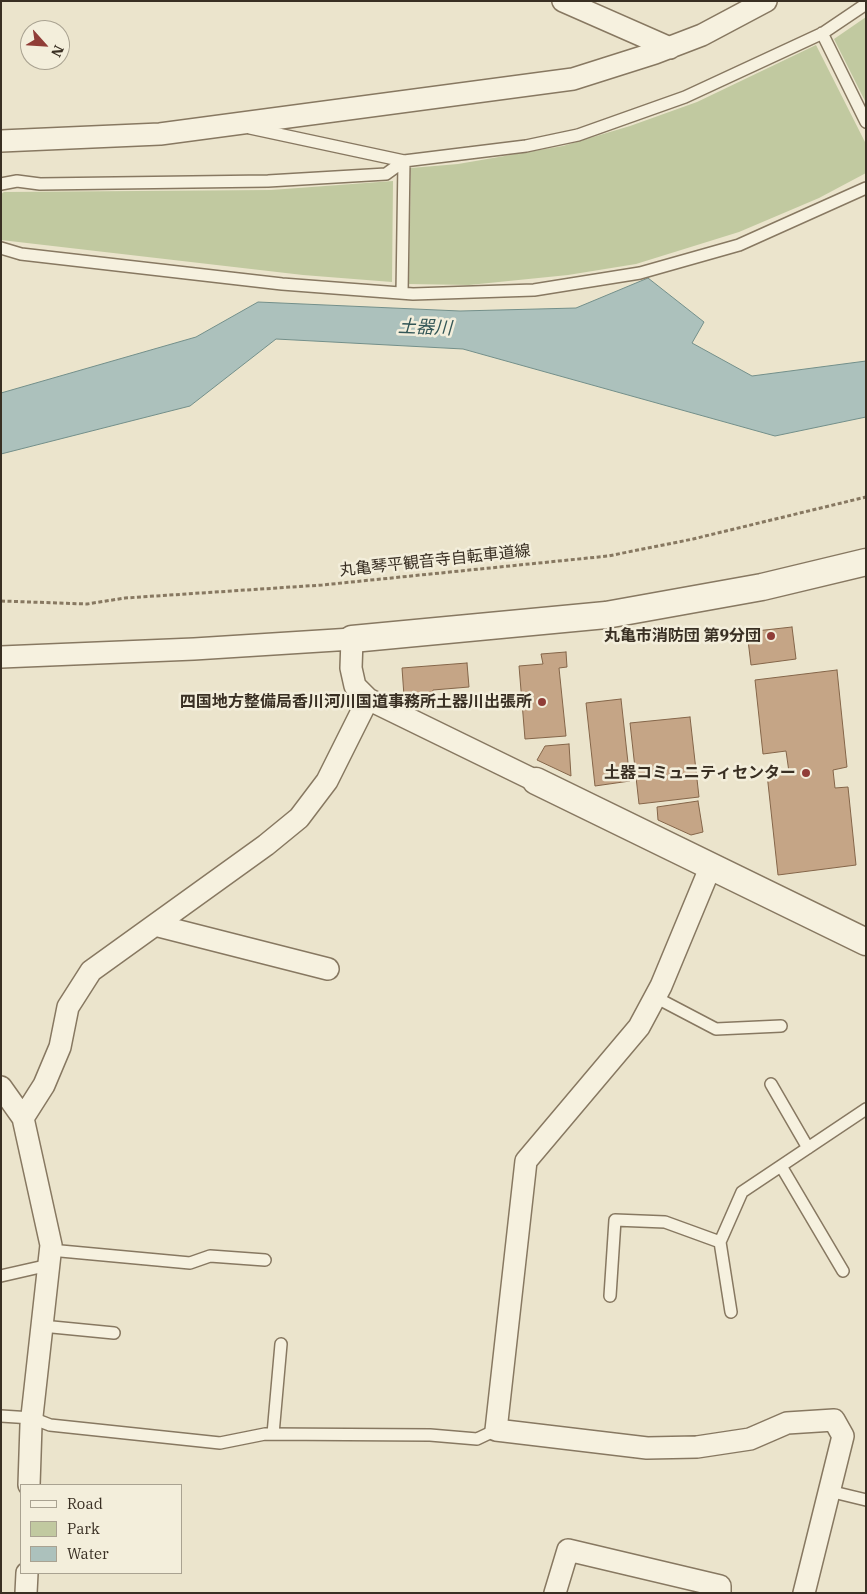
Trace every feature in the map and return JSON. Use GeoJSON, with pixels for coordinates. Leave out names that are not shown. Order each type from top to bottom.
{"type":"FeatureCollection","features":[{"type":"Feature","properties":{"kind":"street"},"geometry":{"type":"LineString","coordinates":[[563,1],[670,48]]}},
{"type":"Feature","properties":{"kind":"street"},"geometry":{"type":"LineString","coordinates":[[1,141],[160,134],[573,79],[670,48],[702,35],[766,1]]}},
{"type":"Feature","properties":{"kind":"street"},"geometry":{"type":"LineString","coordinates":[[1,657],[352,639],[606,615],[762,587],[866,562]]}},
{"type":"Feature","properties":{"kind":"street"},"geometry":{"type":"LineString","coordinates":[[352,639],[351,668],[355,686],[368,699],[710,868],[866,942]]}},
{"type":"Feature","properties":{"kind":"street"},"geometry":{"type":"LineString","coordinates":[[23,1118],[44,1084],[60,1047],[68,1007],[91,971],[266,845],[299,818],[327,782],[368,699]]}},
{"type":"Feature","properties":{"kind":"street"},"geometry":{"type":"LineString","coordinates":[[710,868],[655,997],[639,1027],[526,1161],[496,1430],[647,1448],[697,1447],[750,1439],[787,1423],[834,1420],[843,1436],[804,1593]]}},
{"type":"Feature","properties":{"kind":"street"},"geometry":{"type":"LineString","coordinates":[[155,925],[328,969]]}},
{"type":"Feature","properties":{"kind":"street"},"geometry":{"type":"LineString","coordinates":[[1,1087],[23,1118],[51,1245],[32,1418],[30,1484]]}},
{"type":"Feature","properties":{"kind":"street"},"geometry":{"type":"LineString","coordinates":[[555,1593],[568,1550],[720,1586],[720,1593]]}},
{"type":"Feature","properties":{"kind":"street"},"geometry":{"type":"LineString","coordinates":[[26,1593],[27,1574]]}},
{"type":"Feature","properties":{"kind":"lane"},"geometry":{"type":"LineString","coordinates":[[233,124],[404,161],[526,146],[578,136],[685,97],[822,33],[866,4]]}},
{"type":"Feature","properties":{"kind":"lane"},"geometry":{"type":"LineString","coordinates":[[822,33],[866,122]]}},
{"type":"Feature","properties":{"kind":"lane"},"geometry":{"type":"LineString","coordinates":[[1,184],[17,182],[40,184],[268,181],[386,174],[404,161]]}},
{"type":"Feature","properties":{"kind":"lane"},"geometry":{"type":"LineString","coordinates":[[402,293],[404,161]]}},
{"type":"Feature","properties":{"kind":"lane"},"geometry":{"type":"LineString","coordinates":[[1,248],[41,257],[282,284],[402,293],[534,290],[640,273],[740,245],[866,188]]}},
{"type":"Feature","properties":{"kind":"lane"},"geometry":{"type":"LineString","coordinates":[[655,997],[716,1028],[781,1026]]}},
{"type":"Feature","properties":{"kind":"lane"},"geometry":{"type":"LineString","coordinates":[[771,1084],[808,1148]]}},
{"type":"Feature","properties":{"kind":"lane"},"geometry":{"type":"LineString","coordinates":[[731,1312],[720,1242],[742,1192],[866,1109]]}},
{"type":"Feature","properties":{"kind":"lane"},"geometry":{"type":"LineString","coordinates":[[781,1166],[843,1271]]}},
{"type":"Feature","properties":{"kind":"lane"},"geometry":{"type":"LineString","coordinates":[[610,1296],[615,1220],[665,1222],[720,1242]]}},
{"type":"Feature","properties":{"kind":"lane"},"geometry":{"type":"LineString","coordinates":[[1,1276],[50,1258],[190,1263],[210,1256],[265,1260]]}},
{"type":"Feature","properties":{"kind":"lane"},"geometry":{"type":"LineString","coordinates":[[42,1326],[114,1333]]}},
{"type":"Feature","properties":{"kind":"lane"},"geometry":{"type":"LineString","coordinates":[[273,1434],[281,1344]]}},
{"type":"Feature","properties":{"kind":"lane"},"geometry":{"type":"LineString","coordinates":[[1,1416],[32,1418],[50,1425],[220,1443],[273,1434],[430,1435],[477,1440],[496,1430]]}},
{"type":"Feature","properties":{"kind":"lane"},"geometry":{"type":"LineString","coordinates":[[829,1492],[866,1500]]}},
{"type":"Feature","properties":{"kind":"path","name":"丸亀琴平観音寺自転車道線"},"geometry":{"type":"LineString","coordinates":[[1,601],[87,604],[125,598],[322,585],[608,556],[693,539],[866,497]]}},
{"type":"Feature","properties":{"kind":"green space"},"geometry":{"type":"Polygon","coordinates":[[[866,17],[866,103],[834,39],[866,17]]]}},
{"type":"Feature","properties":{"kind":"green space"},"geometry":{"type":"Polygon","coordinates":[[[816,45],[866,144],[866,173],[819,198],[739,232],[636,264],[568,275],[469,285],[409,284],[411,168],[458,164],[563,146],[630,126],[697,102],[816,45]]]}},
{"type":"Feature","properties":{"kind":"green space"},"geometry":{"type":"Polygon","coordinates":[[[393,181],[392,282],[303,275],[1,240],[1,194],[4,192],[271,190],[393,181]]]}},
{"type":"Feature","properties":{"kind":"water","name":"土器川"},"geometry":{"type":"Polygon","coordinates":[[[648,278],[704,322],[692,343],[752,376],[866,361],[866,417],[775,436],[463,349],[276,339],[190,406],[1,454],[1,393],[196,337],[258,302],[460,311],[576,308],[648,278]]]}},
{"type":"Feature","properties":{"kind":"building"},"geometry":{"type":"Polygon","coordinates":[[[792,627],[796,659],[751,665],[747,632],[792,627]]]}},
{"type":"Feature","properties":{"kind":"building","name":"四国地方整備局香川河川国道事務所土器川出張所"},"geometry":{"type":"Polygon","coordinates":[[[566,652],[567,667],[559,668],[566,736],[525,739],[519,666],[543,664],[541,654],[566,652]]]}},
{"type":"Feature","properties":{"kind":"building"},"geometry":{"type":"Polygon","coordinates":[[[467,663],[469,687],[433,690],[433,694],[404,696],[402,668],[467,663]]]}},
{"type":"Feature","properties":{"kind":"building","name":"土器コミュニティセンター"},"geometry":{"type":"Polygon","coordinates":[[[837,670],[847,767],[833,770],[835,788],[848,787],[856,865],[778,875],[767,774],[789,772],[786,751],[763,754],[755,680],[837,670]]]}},
{"type":"Feature","properties":{"kind":"building"},"geometry":{"type":"Polygon","coordinates":[[[621,699],[630,781],[595,786],[586,703],[621,699]]]}},
{"type":"Feature","properties":{"kind":"building"},"geometry":{"type":"Polygon","coordinates":[[[690,717],[699,797],[639,804],[630,723],[690,717]]]}},
{"type":"Feature","properties":{"kind":"building"},"geometry":{"type":"Polygon","coordinates":[[[569,744],[571,776],[537,760],[545,746],[569,744]]]}},
{"type":"Feature","properties":{"kind":"building"},"geometry":{"type":"Polygon","coordinates":[[[698,801],[703,832],[691,835],[658,820],[657,807],[698,801]]]}},
{"type":"Feature","properties":{"kind":"place","name":"丸亀市消防団 第9分団"},"geometry":{"type":"Point","coordinates":[771,636]}},
{"type":"Feature","properties":{"kind":"place","name":"四国地方整備局香川河川国道事務所土器川出張所"},"geometry":{"type":"Point","coordinates":[542,702]}},
{"type":"Feature","properties":{"kind":"place","name":"土器コミュニティセンター"},"geometry":{"type":"Point","coordinates":[806,773]}}]}
